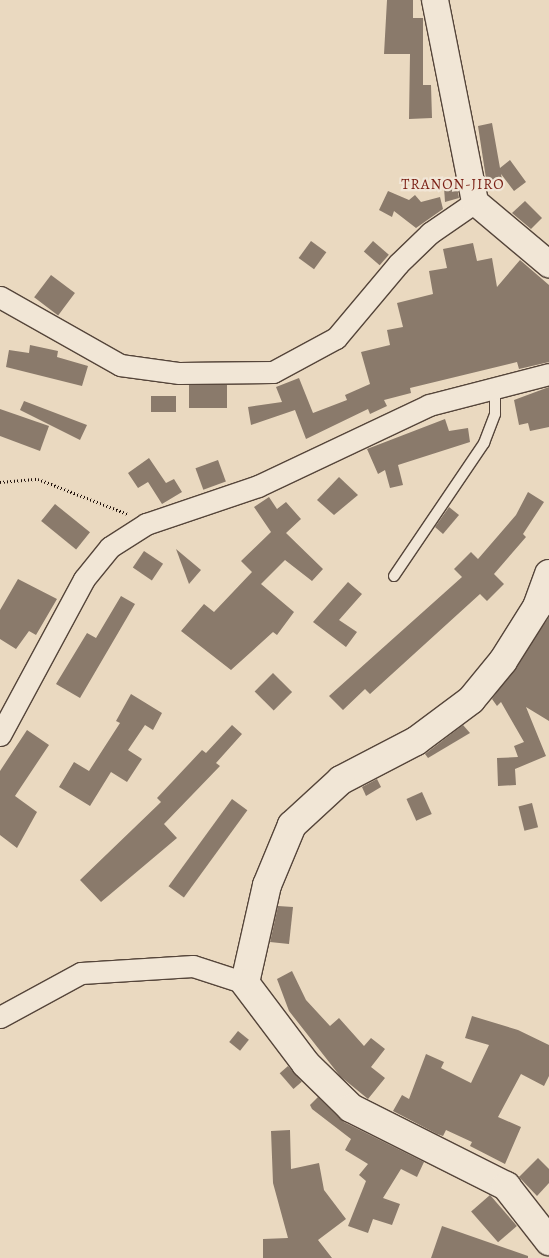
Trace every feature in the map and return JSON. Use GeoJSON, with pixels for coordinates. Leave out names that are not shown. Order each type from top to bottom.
{"type":"FeatureCollection","features":[{"type":"Feature","properties":{"kind":"main road"},"geometry":{"type":"LineString","coordinates":[[549,574],[522,630],[471,700],[416,741],[341,780],[292,825],[267,885],[245,983],[306,1064],[351,1108],[506,1186],[549,1241]]}},
{"type":"Feature","properties":{"kind":"street"},"geometry":{"type":"LineString","coordinates":[[435,0],[475,202],[549,264]]}},
{"type":"Feature","properties":{"kind":"street"},"geometry":{"type":"LineString","coordinates":[[0,297],[120,365],[179,373],[272,372],[336,338],[404,258],[430,233],[475,202]]}},
{"type":"Feature","properties":{"kind":"street"},"geometry":{"type":"LineString","coordinates":[[0,735],[84,579],[110,547],[146,524],[258,486],[429,405],[496,386],[549,374]]}},
{"type":"Feature","properties":{"kind":"street"},"geometry":{"type":"LineString","coordinates":[[0,1017],[81,973],[193,966],[245,983]]}},
{"type":"Feature","properties":{"kind":"lane"},"geometry":{"type":"LineString","coordinates":[[394,576],[484,443],[495,414],[496,386]]}},
{"type":"Feature","properties":{"kind":"path"},"geometry":{"type":"LineString","coordinates":[[0,482],[38,480],[112,506],[146,524]]}},
{"type":"Feature","properties":{"kind":"building"},"geometry":{"type":"Polygon","coordinates":[[[387,0],[413,0],[413,18],[423,18],[423,85],[431,85],[432,118],[409,119],[410,54],[384,54],[387,0]]]}},
{"type":"Feature","properties":{"kind":"building"},"geometry":{"type":"Polygon","coordinates":[[[492,123],[500,168],[510,160],[526,182],[514,191],[501,174],[502,179],[487,185],[478,126],[492,123]]]}},
{"type":"Feature","properties":{"kind":"building"},"geometry":{"type":"Polygon","coordinates":[[[457,186],[459,198],[445,202],[444,187],[457,186]]]}},
{"type":"Feature","properties":{"kind":"building"},"geometry":{"type":"Polygon","coordinates":[[[388,191],[409,200],[415,195],[421,202],[440,197],[443,209],[416,228],[394,211],[392,217],[379,210],[388,191]]]}},
{"type":"Feature","properties":{"kind":"building"},"geometry":{"type":"Polygon","coordinates":[[[525,201],[542,218],[531,229],[512,213],[525,201]]]}},
{"type":"Feature","properties":{"kind":"building"},"geometry":{"type":"Polygon","coordinates":[[[311,241],[326,252],[314,269],[299,258],[311,241]]]}},
{"type":"Feature","properties":{"kind":"building"},"geometry":{"type":"Polygon","coordinates":[[[373,241],[389,255],[380,265],[364,252],[373,241]]]}},
{"type":"Feature","properties":{"kind":"building"},"geometry":{"type":"Polygon","coordinates":[[[473,243],[477,261],[492,258],[497,287],[520,260],[549,285],[549,362],[519,369],[517,362],[410,388],[411,393],[384,400],[387,406],[370,414],[368,409],[306,439],[295,410],[251,425],[248,407],[282,402],[276,387],[299,378],[313,413],[347,400],[345,395],[370,384],[361,352],[390,345],[387,330],[403,327],[397,303],[433,294],[429,271],[447,268],[443,249],[473,243]]]}},
{"type":"Feature","properties":{"kind":"building"},"geometry":{"type":"Polygon","coordinates":[[[51,275],[75,293],[58,315],[34,297],[51,275]]]}},
{"type":"Feature","properties":{"kind":"building"},"geometry":{"type":"Polygon","coordinates":[[[30,345],[58,351],[57,357],[88,366],[82,386],[6,367],[9,350],[29,353],[30,345]]]}},
{"type":"Feature","properties":{"kind":"building"},"geometry":{"type":"Polygon","coordinates":[[[189,385],[227,385],[227,408],[189,408],[189,385]]]}},
{"type":"Feature","properties":{"kind":"building"},"geometry":{"type":"Polygon","coordinates":[[[549,387],[549,427],[530,431],[528,423],[519,425],[514,400],[549,387]]]}},
{"type":"Feature","properties":{"kind":"building"},"geometry":{"type":"Polygon","coordinates":[[[151,396],[176,396],[176,412],[151,412],[151,396]]]}},
{"type":"Feature","properties":{"kind":"building"},"geometry":{"type":"Polygon","coordinates":[[[24,401],[87,425],[80,440],[20,410],[24,401]]]}},
{"type":"Feature","properties":{"kind":"building"},"geometry":{"type":"Polygon","coordinates":[[[0,409],[49,426],[40,451],[0,436],[0,409]]]}},
{"type":"Feature","properties":{"kind":"building"},"geometry":{"type":"Polygon","coordinates":[[[445,419],[449,431],[468,428],[470,442],[398,465],[403,485],[390,488],[385,470],[378,474],[367,449],[445,419]]]}},
{"type":"Feature","properties":{"kind":"building"},"geometry":{"type":"Polygon","coordinates":[[[149,458],[166,483],[174,479],[182,492],[162,504],[148,482],[138,488],[128,473],[149,458]]]}},
{"type":"Feature","properties":{"kind":"building"},"geometry":{"type":"Polygon","coordinates":[[[218,460],[226,482],[203,490],[195,468],[218,460]]]}},
{"type":"Feature","properties":{"kind":"building"},"geometry":{"type":"Polygon","coordinates":[[[339,477],[358,495],[334,515],[317,500],[339,477]]]}},
{"type":"Feature","properties":{"kind":"building"},"geometry":{"type":"Polygon","coordinates":[[[528,492],[544,502],[523,534],[526,537],[494,574],[504,584],[487,601],[480,594],[370,694],[365,689],[343,710],[329,696],[462,577],[454,569],[471,552],[478,559],[516,515],[528,492]]]}},
{"type":"Feature","properties":{"kind":"building"},"geometry":{"type":"Polygon","coordinates":[[[269,497],[277,509],[286,502],[301,519],[286,533],[323,569],[312,581],[285,560],[261,584],[294,612],[277,635],[273,632],[231,670],[181,631],[204,604],[214,612],[252,572],[241,561],[271,532],[254,507],[269,497]]]}},
{"type":"Feature","properties":{"kind":"building"},"geometry":{"type":"Polygon","coordinates":[[[55,504],[90,532],[76,549],[41,521],[55,504]]]}},
{"type":"Feature","properties":{"kind":"building"},"geometry":{"type":"Polygon","coordinates":[[[449,507],[459,515],[443,534],[435,527],[449,507]]]}},
{"type":"Feature","properties":{"kind":"building"},"geometry":{"type":"Polygon","coordinates":[[[176,549],[201,570],[189,584],[176,549]]]}},
{"type":"Feature","properties":{"kind":"building"},"geometry":{"type":"Polygon","coordinates":[[[144,551],[163,564],[152,580],[133,568],[144,551]]]}},
{"type":"Feature","properties":{"kind":"building"},"geometry":{"type":"Polygon","coordinates":[[[18,579],[57,599],[36,635],[29,631],[16,649],[0,639],[0,610],[18,579]]]}},
{"type":"Feature","properties":{"kind":"building"},"geometry":{"type":"Polygon","coordinates":[[[348,582],[362,594],[339,620],[357,632],[346,647],[313,622],[348,582]]]}},
{"type":"Feature","properties":{"kind":"building"},"geometry":{"type":"Polygon","coordinates":[[[121,596],[135,604],[80,698],[56,684],[87,633],[96,638],[121,596]]]}},
{"type":"Feature","properties":{"kind":"building"},"geometry":{"type":"Polygon","coordinates":[[[549,617],[549,721],[526,707],[546,756],[515,769],[516,785],[498,786],[497,758],[518,757],[514,746],[524,742],[501,702],[497,706],[492,699],[549,617]]]}},
{"type":"Feature","properties":{"kind":"building"},"geometry":{"type":"Polygon","coordinates":[[[273,673],[292,692],[274,710],[255,691],[273,673]]]}},
{"type":"Feature","properties":{"kind":"building"},"geometry":{"type":"Polygon","coordinates":[[[131,694],[162,713],[153,730],[145,725],[128,750],[142,759],[127,782],[111,772],[90,806],[59,787],[74,762],[89,771],[120,723],[116,721],[131,694]]]}},
{"type":"Feature","properties":{"kind":"building"},"geometry":{"type":"Polygon","coordinates":[[[232,725],[242,734],[216,763],[220,766],[164,824],[177,838],[101,902],[80,880],[161,802],[157,798],[202,750],[206,753],[232,725]]]}},
{"type":"Feature","properties":{"kind":"building"},"geometry":{"type":"Polygon","coordinates":[[[463,725],[470,733],[428,758],[425,754],[463,725]]]}},
{"type":"Feature","properties":{"kind":"building"},"geometry":{"type":"Polygon","coordinates":[[[27,730],[49,745],[15,796],[37,812],[17,848],[0,835],[0,771],[27,730]]]}},
{"type":"Feature","properties":{"kind":"building"},"geometry":{"type":"Polygon","coordinates":[[[377,779],[381,787],[366,796],[362,787],[377,779]]]}},
{"type":"Feature","properties":{"kind":"building"},"geometry":{"type":"Polygon","coordinates":[[[422,792],[432,814],[416,821],[406,799],[422,792]]]}},
{"type":"Feature","properties":{"kind":"building"},"geometry":{"type":"Polygon","coordinates":[[[232,799],[247,810],[184,898],[169,886],[232,799]]]}},
{"type":"Feature","properties":{"kind":"building"},"geometry":{"type":"Polygon","coordinates":[[[532,803],[538,827],[524,831],[518,806],[532,803]]]}},
{"type":"Feature","properties":{"kind":"building"},"geometry":{"type":"Polygon","coordinates":[[[278,906],[293,907],[289,944],[270,942],[278,906]]]}},
{"type":"Feature","properties":{"kind":"building"},"geometry":{"type":"Polygon","coordinates":[[[292,971],[306,1000],[330,1026],[339,1018],[364,1046],[371,1038],[385,1049],[371,1067],[385,1078],[368,1099],[340,1076],[289,1011],[277,979],[292,971]]]}},
{"type":"Feature","properties":{"kind":"building"},"geometry":{"type":"Polygon","coordinates":[[[472,1016],[518,1030],[549,1045],[549,1076],[544,1086],[521,1074],[498,1117],[521,1127],[505,1164],[470,1146],[472,1142],[446,1130],[443,1136],[437,1134],[393,1111],[402,1095],[409,1099],[426,1054],[444,1062],[441,1068],[471,1083],[489,1045],[465,1038],[472,1016]]]}},
{"type":"Feature","properties":{"kind":"building"},"geometry":{"type":"Polygon","coordinates":[[[238,1031],[249,1040],[240,1051],[229,1042],[238,1031]]]}},
{"type":"Feature","properties":{"kind":"building"},"geometry":{"type":"Polygon","coordinates":[[[288,1066],[302,1082],[293,1089],[280,1073],[288,1066]]]}},
{"type":"Feature","properties":{"kind":"building"},"geometry":{"type":"Polygon","coordinates":[[[318,1097],[344,1122],[424,1162],[417,1177],[401,1169],[383,1198],[400,1204],[392,1225],[373,1219],[368,1233],[348,1226],[366,1181],[359,1175],[368,1164],[345,1150],[351,1139],[312,1109],[310,1105],[318,1097]]]}},
{"type":"Feature","properties":{"kind":"building"},"geometry":{"type":"Polygon","coordinates":[[[290,1130],[291,1169],[319,1163],[324,1190],[346,1219],[318,1240],[332,1258],[263,1258],[263,1239],[288,1238],[273,1183],[271,1131],[290,1130]]]}},
{"type":"Feature","properties":{"kind":"building"},"geometry":{"type":"Polygon","coordinates":[[[538,1158],[549,1169],[549,1183],[537,1196],[519,1177],[538,1158]]]}},
{"type":"Feature","properties":{"kind":"building"},"geometry":{"type":"Polygon","coordinates":[[[490,1195],[517,1226],[498,1242],[471,1211],[490,1195]]]}},
{"type":"Feature","properties":{"kind":"building"},"geometry":{"type":"Polygon","coordinates":[[[442,1226],[528,1256],[528,1258],[431,1258],[442,1226]]]}},
{"type":"Feature","properties":{"kind":"district","name":"TRANON-JIRO"},"geometry":{"type":"Point","coordinates":[453,185]}}]}
